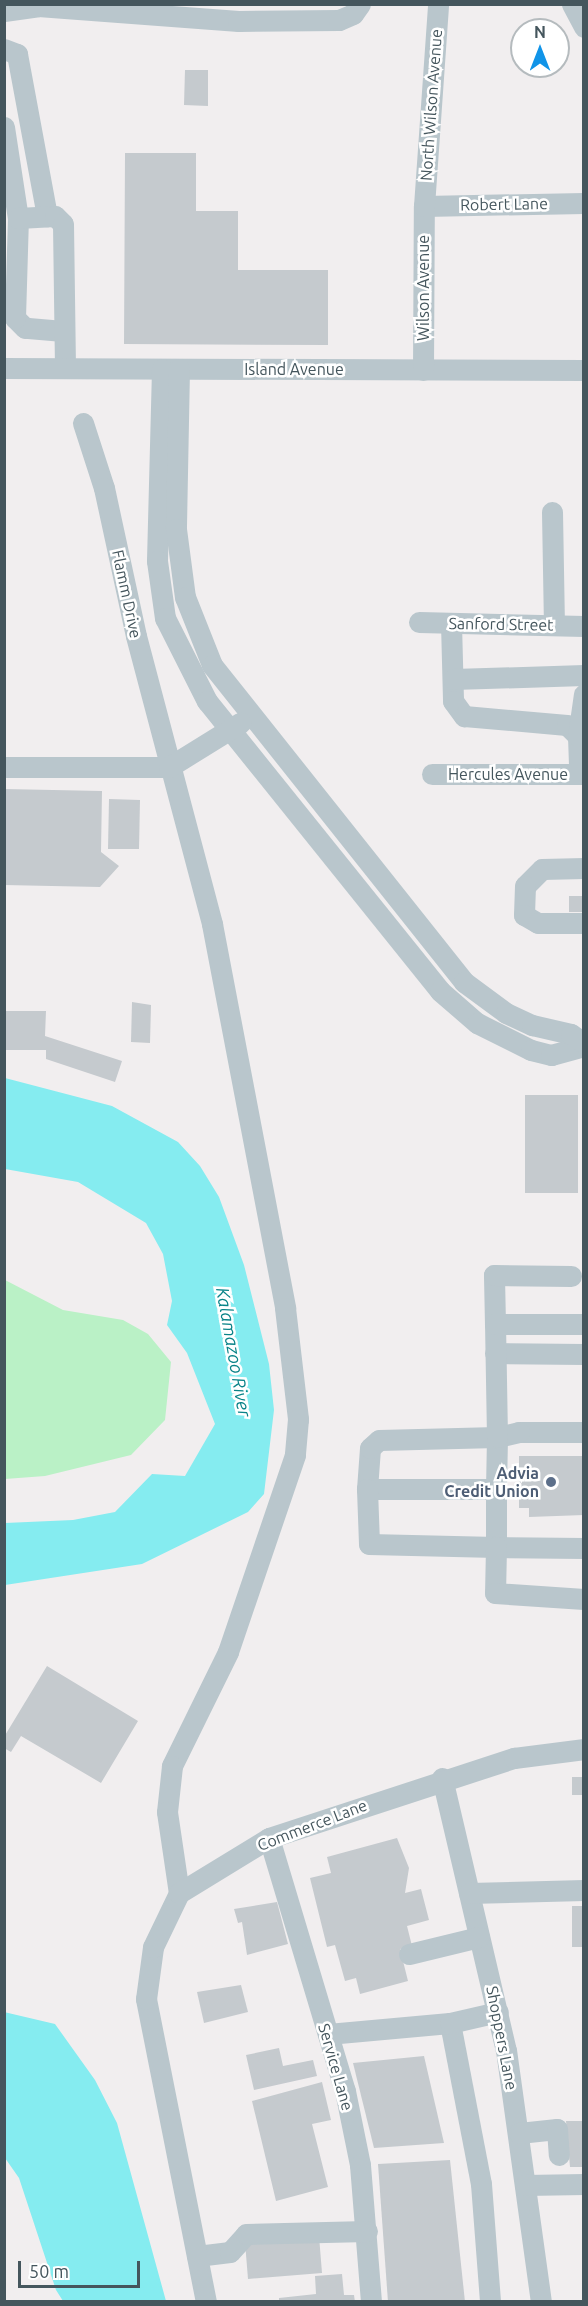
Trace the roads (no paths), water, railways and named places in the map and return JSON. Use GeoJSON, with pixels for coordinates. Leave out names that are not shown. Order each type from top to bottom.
{"type":"FeatureCollection","features":[{"type":"Feature","properties":{"kind":"street"},"geometry":{"type":"LineString","coordinates":[[4,11],[38,6],[238,21],[339,20],[353,14],[360,4]]}},
{"type":"Feature","properties":{"kind":"street","name":"North Wilson Avenue"},"geometry":{"type":"LineString","coordinates":[[424,206],[438,4]]}},
{"type":"Feature","properties":{"kind":"street"},"geometry":{"type":"LineString","coordinates":[[572,4],[584,27]]}},
{"type":"Feature","properties":{"kind":"street"},"geometry":{"type":"LineString","coordinates":[[5,48],[18,54],[47,216]]}},
{"type":"Feature","properties":{"kind":"street"},"geometry":{"type":"LineString","coordinates":[[4,127],[18,218],[15,318],[25,328],[63,331]]}},
{"type":"Feature","properties":{"kind":"street","name":"Robert Lane"},"geometry":{"type":"LineString","coordinates":[[424,206],[584,203]]}},
{"type":"Feature","properties":{"kind":"street","name":"Wilson Avenue"},"geometry":{"type":"LineString","coordinates":[[423,370],[424,206]]}},
{"type":"Feature","properties":{"kind":"street"},"geometry":{"type":"LineString","coordinates":[[18,218],[47,216],[58,218],[66,238],[63,331],[65,368]]}},
{"type":"Feature","properties":{"kind":"street","name":"Island Avenue"},"geometry":{"type":"LineString","coordinates":[[4,368],[584,370]]}},
{"type":"Feature","properties":{"kind":"street"},"geometry":{"type":"LineString","coordinates":[[171,369],[176,529],[185,597],[212,665],[464,982],[506,1013],[532,1025],[571,1034],[584,1044]]}},
{"type":"Feature","properties":{"kind":"street"},"geometry":{"type":"LineString","coordinates":[[171,369],[156,496],[157,561],[165,618],[184,662],[230,729],[440,991],[477,1023],[531,1050],[550,1055],[584,1044]]}},
{"type":"Feature","properties":{"kind":"street","name":"Flamm Drive"},"geometry":{"type":"LineString","coordinates":[[83,423],[104,488],[169,767],[233,1023],[285,1308],[298,1419],[295,1455],[228,1652],[172,1766],[167,1812],[179,1893]]}},
{"type":"Feature","properties":{"kind":"street"},"geometry":{"type":"LineString","coordinates":[[552,512],[554,625]]}},
{"type":"Feature","properties":{"kind":"street","name":"Sanford Street"},"geometry":{"type":"LineString","coordinates":[[419,622],[584,626]]}},
{"type":"Feature","properties":{"kind":"street"},"geometry":{"type":"LineString","coordinates":[[451,623],[453,701],[464,716],[567,725],[578,736]]}},
{"type":"Feature","properties":{"kind":"street"},"geometry":{"type":"LineString","coordinates":[[453,679],[584,675]]}},
{"type":"Feature","properties":{"kind":"street"},"geometry":{"type":"LineString","coordinates":[[581,774],[578,736],[584,694]]}},
{"type":"Feature","properties":{"kind":"street"},"geometry":{"type":"LineString","coordinates":[[4,767],[169,767],[251,715]]}},
{"type":"Feature","properties":{"kind":"street","name":"Hercules Avenue"},"geometry":{"type":"LineString","coordinates":[[432,774],[581,774]]}},
{"type":"Feature","properties":{"kind":"street"},"geometry":{"type":"LineString","coordinates":[[584,868],[543,869],[525,886],[524,915],[538,923],[584,923]]}},
{"type":"Feature","properties":{"kind":"street"},"geometry":{"type":"LineString","coordinates":[[571,1276],[494,1275],[497,1437],[495,1593],[584,1599]]}},
{"type":"Feature","properties":{"kind":"street"},"geometry":{"type":"LineString","coordinates":[[495,1324],[584,1324]]}},
{"type":"Feature","properties":{"kind":"street"},"geometry":{"type":"LineString","coordinates":[[495,1353],[584,1354]]}},
{"type":"Feature","properties":{"kind":"street"},"geometry":{"type":"LineString","coordinates":[[584,1432],[519,1432],[497,1437],[379,1440],[370,1448],[367,1490],[369,1544],[584,1548]]}},
{"type":"Feature","properties":{"kind":"street"},"geometry":{"type":"LineString","coordinates":[[367,1490],[496,1489]]}},
{"type":"Feature","properties":{"kind":"street","name":"Commerce Lane"},"geometry":{"type":"LineString","coordinates":[[179,1893],[269,1838],[442,1778],[536,1753],[584,1749]]}},
{"type":"Feature","properties":{"kind":"street","name":"Shoppers Lane"},"geometry":{"type":"LineString","coordinates":[[442,1778],[498,2012],[519,2133],[541,2301]]}},
{"type":"Feature","properties":{"kind":"street","name":"Service Lane"},"geometry":{"type":"LineString","coordinates":[[269,1838],[328,2034],[360,2165],[371,2301]]}},
{"type":"Feature","properties":{"kind":"street"},"geometry":{"type":"LineString","coordinates":[[469,1893],[584,1890]]}},
{"type":"Feature","properties":{"kind":"street"},"geometry":{"type":"LineString","coordinates":[[179,1893],[153,1947],[146,1999],[206,2301]]}},
{"type":"Feature","properties":{"kind":"street"},"geometry":{"type":"LineString","coordinates":[[410,1954],[480,1937]]}},
{"type":"Feature","properties":{"kind":"street"},"geometry":{"type":"LineString","coordinates":[[328,2034],[450,2023],[498,2012]]}},
{"type":"Feature","properties":{"kind":"street"},"geometry":{"type":"LineString","coordinates":[[450,2023],[481,2184],[490,2301]]}},
{"type":"Feature","properties":{"kind":"street"},"geometry":{"type":"LineString","coordinates":[[519,2133],[557,2129],[559,2155]]}},
{"type":"Feature","properties":{"kind":"street"},"geometry":{"type":"LineString","coordinates":[[525,2184],[584,2184]]}},
{"type":"Feature","properties":{"kind":"street"},"geometry":{"type":"LineString","coordinates":[[197,2256],[230,2252],[246,2234],[367,2231]]}},
{"type":"Feature","properties":{"kind":"water","name":"Kalamazoo River"},"geometry":{"type":"Polygon","coordinates":[[[5,1078],[112,1106],[178,1142],[200,1166],[219,1197],[244,1265],[269,1364],[274,1410],[264,1494],[248,1512],[142,1564],[5,1585],[5,1523],[73,1520],[115,1512],[152,1474],[185,1476],[215,1424],[187,1353],[167,1325],[172,1301],[163,1254],[146,1223],[78,1182],[5,1169],[5,1078]]]}},
{"type":"Feature","properties":{"kind":"water"},"geometry":{"type":"Polygon","coordinates":[[[4,2012],[55,2024],[95,2080],[117,2123],[166,2301],[63,2301],[56,2290],[19,2178],[5,2158],[4,2012]]]}},
{"type":"Feature","properties":{"kind":"place","name":"Advia Credit Union"},"geometry":{"type":"Point","coordinates":[551,1482]}}]}
